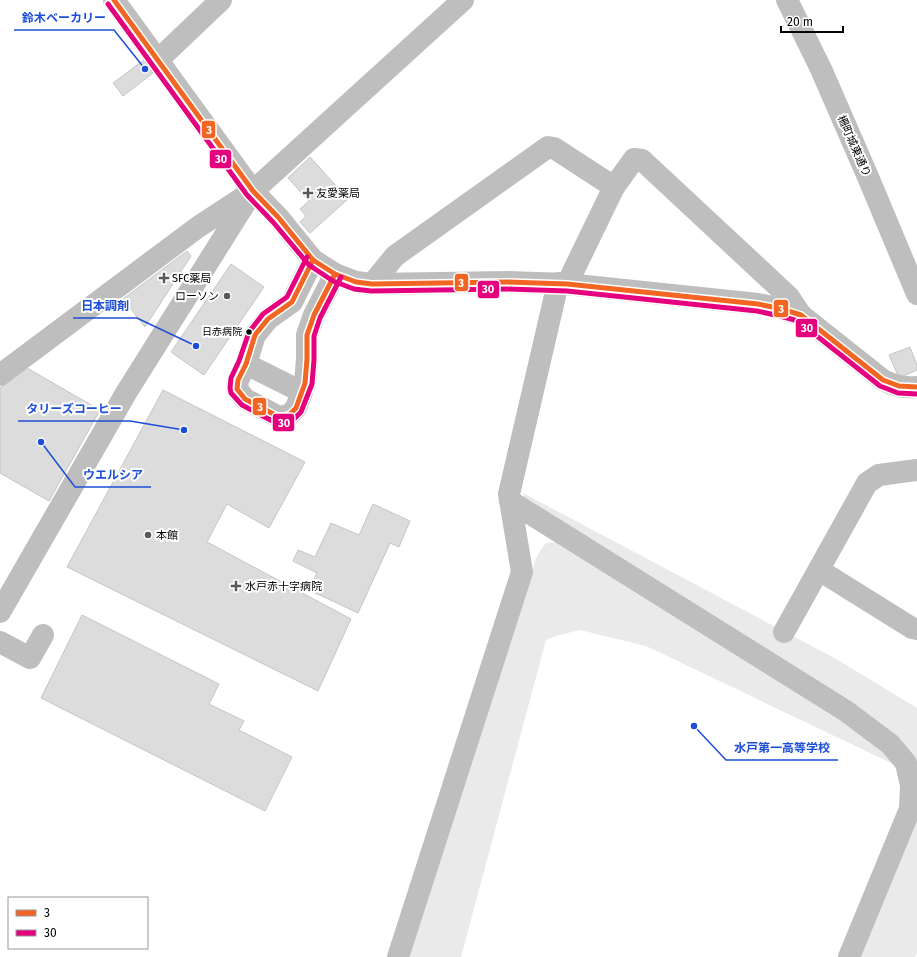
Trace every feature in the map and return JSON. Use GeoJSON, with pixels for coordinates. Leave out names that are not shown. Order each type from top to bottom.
{"type":"FeatureCollection","features":[{"type":"Feature","properties":{"kind":"street"},"geometry":{"type":"LineString","coordinates":[[114,0],[253,191],[278,217],[313,260],[335,274],[356,282],[372,284],[507,282],[563,284],[758,304],[782,308],[801,315]]}},
{"type":"Feature","properties":{"kind":"street"},"geometry":{"type":"LineString","coordinates":[[158,60],[221,0]]}},
{"type":"Feature","properties":{"kind":"street"},"geometry":{"type":"LineString","coordinates":[[0,375],[198,227],[253,191],[463,0]]}},
{"type":"Feature","properties":{"kind":"street","name":"柵町城東通り"},"geometry":{"type":"LineString","coordinates":[[787,0],[824,76],[917,294]]}},
{"type":"Feature","properties":{"kind":"street"},"geometry":{"type":"LineString","coordinates":[[372,284],[395,256],[548,147],[554,148],[614,187]]}},
{"type":"Feature","properties":{"kind":"street"},"geometry":{"type":"LineString","coordinates":[[398,957],[522,572],[509,494],[563,284],[614,187],[634,159],[642,160],[789,297],[801,315],[883,380],[894,386],[906,388],[917,387]]}},
{"type":"Feature","properties":{"kind":"street"},"geometry":{"type":"LineString","coordinates":[[0,612],[126,393],[253,191]]}},
{"type":"Feature","properties":{"kind":"street"},"geometry":{"type":"LineString","coordinates":[[313,260],[292,302],[268,319],[255,334],[246,364],[238,380],[237,389],[244,399],[278,417],[289,415],[296,408],[305,383],[307,335],[314,315],[335,274]]}},
{"type":"Feature","properties":{"kind":"street"},"geometry":{"type":"LineString","coordinates":[[246,364],[302,392]]}},
{"type":"Feature","properties":{"kind":"street"},"geometry":{"type":"LineString","coordinates":[[784,632],[867,483],[879,476],[917,470]]}},
{"type":"Feature","properties":{"kind":"street"},"geometry":{"type":"LineString","coordinates":[[510,501],[846,711],[890,744],[906,763],[910,785],[910,809],[849,957]]}},
{"type":"Feature","properties":{"kind":"street"},"geometry":{"type":"LineString","coordinates":[[819,570],[912,628],[917,629]]}},
{"type":"Feature","properties":{"kind":"street"},"geometry":{"type":"LineString","coordinates":[[0,642],[30,658],[43,635]]}},
{"type":"Feature","properties":{"kind":"shaded area"},"geometry":{"type":"Polygon","coordinates":[[[523,493],[838,660],[917,708],[917,766],[524,497],[523,493]]]}},
{"type":"Feature","properties":{"kind":"shaded area"},"geometry":{"type":"Polygon","coordinates":[[[560,542],[880,742],[893,761],[891,763],[646,646],[580,630],[546,640],[461,957],[406,957],[535,561],[546,543],[560,542]]]}},
{"type":"Feature","properties":{"kind":"shaded area"},"geometry":{"type":"Polygon","coordinates":[[[917,809],[917,953],[915,957],[855,957],[917,809]]]}},
{"type":"Feature","properties":{"kind":"building"},"geometry":{"type":"Polygon","coordinates":[[[144,60],[153,73],[123,96],[113,83],[144,60]]]}},
{"type":"Feature","properties":{"kind":"building"},"geometry":{"type":"Polygon","coordinates":[[[310,157],[348,199],[310,233],[300,222],[306,216],[300,209],[309,201],[288,178],[310,157]]]}},
{"type":"Feature","properties":{"kind":"building","name":"SFC薬局"},"geometry":{"type":"Polygon","coordinates":[[[187,251],[191,256],[145,327],[123,299],[187,251]]]}},
{"type":"Feature","properties":{"kind":"building"},"geometry":{"type":"Polygon","coordinates":[[[231,264],[264,287],[204,375],[171,352],[231,264]]]}},
{"type":"Feature","properties":{"kind":"building"},"geometry":{"type":"Polygon","coordinates":[[[910,347],[917,365],[917,370],[899,378],[889,355],[910,347]]]}},
{"type":"Feature","properties":{"kind":"building"},"geometry":{"type":"Polygon","coordinates":[[[27,368],[100,410],[49,501],[0,473],[0,388],[27,368]]]}},
{"type":"Feature","properties":{"kind":"building","name":"本館"},"geometry":{"type":"Polygon","coordinates":[[[163,390],[305,462],[269,528],[227,504],[207,542],[351,619],[318,691],[67,567],[163,390]]]}},
{"type":"Feature","properties":{"kind":"building"},"geometry":{"type":"Polygon","coordinates":[[[373,504],[410,521],[399,547],[390,543],[358,613],[309,590],[317,573],[293,561],[298,550],[315,557],[331,523],[359,535],[373,504]]]}},
{"type":"Feature","properties":{"kind":"building"},"geometry":{"type":"Polygon","coordinates":[[[82,615],[219,684],[209,704],[244,721],[239,730],[292,757],[265,811],[41,698],[82,615]]]}},
{"type":"Feature","properties":{"kind":"transit line","name":"3"},"geometry":{"type":"LineString","coordinates":[[114,0],[253,191],[278,217],[313,260],[335,274],[356,282],[372,284],[507,282],[567,284],[758,304],[801,315],[883,380],[899,386],[917,387]]}},
{"type":"Feature","properties":{"kind":"transit line","name":"30"},"geometry":{"type":"LineString","coordinates":[[108,4],[247,195],[273,222],[309,265],[333,281],[354,289],[371,291],[507,289],[567,291],[757,311],[798,321],[880,386],[898,393],[917,394]]}},
{"type":"Feature","properties":{"kind":"transit line","name":"30"},"geometry":{"type":"LineString","coordinates":[[307,257],[287,297],[263,314],[249,332],[239,361],[231,378],[230,388],[231,393],[242,405],[278,424],[292,421],[301,412],[312,384],[314,336],[320,318],[341,277]]}},
{"type":"Feature","properties":{"kind":"transit line","name":"3"},"geometry":{"type":"LineString","coordinates":[[313,260],[292,302],[268,319],[255,335],[246,364],[238,380],[237,389],[245,399],[279,417],[289,415],[296,408],[305,383],[307,335],[314,315],[335,274]]}},
{"type":"Feature","properties":{"kind":"place","name":"鈴木ベーカリー"},"geometry":{"type":"Point","coordinates":[145,69]}},
{"type":"Feature","properties":{"kind":"place","name":"友愛薬局"},"geometry":{"type":"Point","coordinates":[308,193]}},
{"type":"Feature","properties":{"kind":"place","name":"SFC薬局"},"geometry":{"type":"Point","coordinates":[164,278]}},
{"type":"Feature","properties":{"kind":"place","name":"ローソン"},"geometry":{"type":"Point","coordinates":[227,296]}},
{"type":"Feature","properties":{"kind":"place","name":"日赤病院"},"geometry":{"type":"Point","coordinates":[249,332]}},
{"type":"Feature","properties":{"kind":"place","name":"日本調剤"},"geometry":{"type":"Point","coordinates":[196,346]}},
{"type":"Feature","properties":{"kind":"place","name":"タリーズコーヒー"},"geometry":{"type":"Point","coordinates":[184,430]}},
{"type":"Feature","properties":{"kind":"place","name":"ウエルシア"},"geometry":{"type":"Point","coordinates":[41,442]}},
{"type":"Feature","properties":{"kind":"place","name":"本館"},"geometry":{"type":"Point","coordinates":[148,535]}},
{"type":"Feature","properties":{"kind":"place","name":"水戸赤十字病院"},"geometry":{"type":"Point","coordinates":[236,586]}},
{"type":"Feature","properties":{"kind":"place","name":"水戸第一高等学校"},"geometry":{"type":"Point","coordinates":[694,726]}}]}
